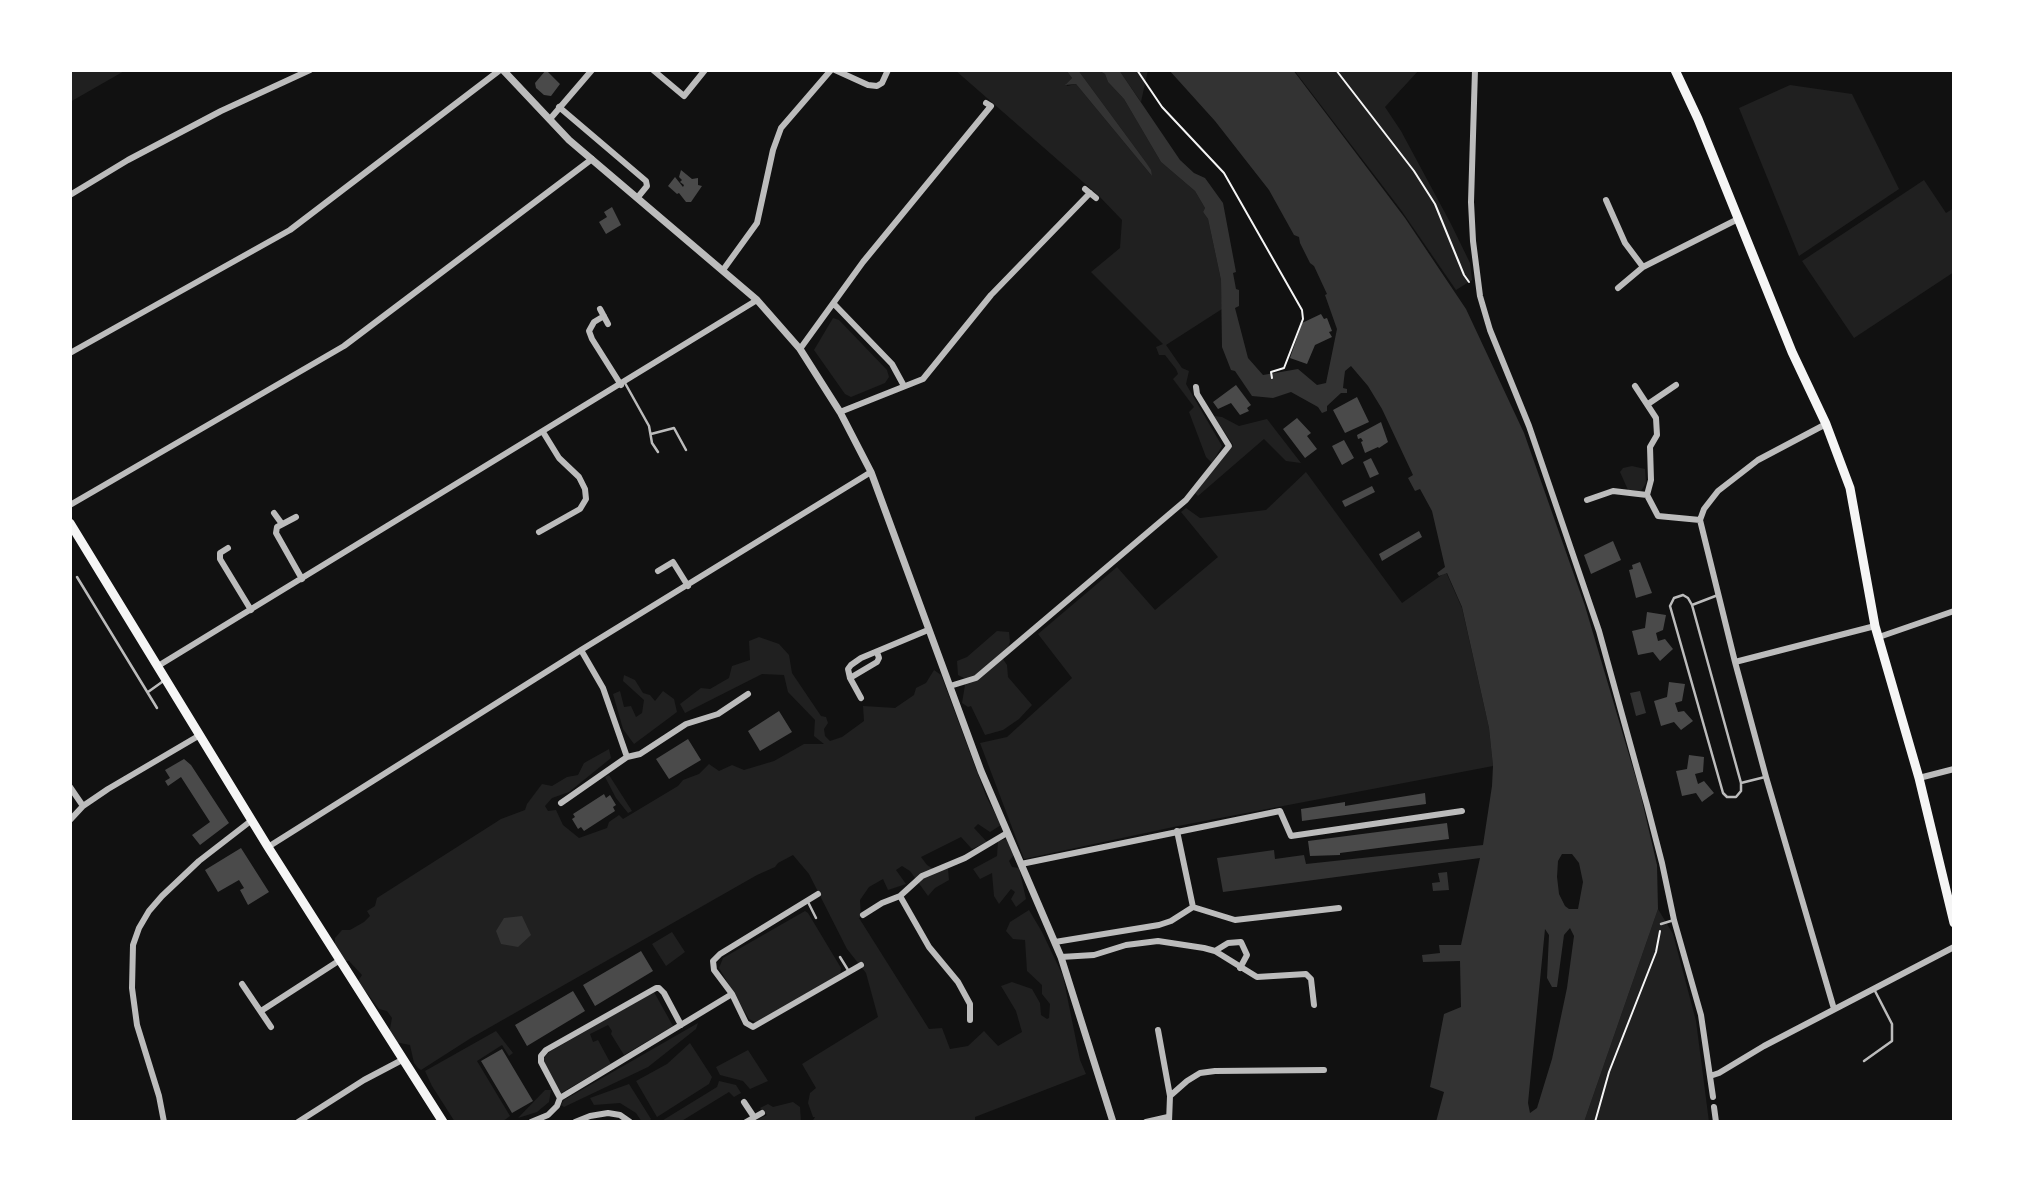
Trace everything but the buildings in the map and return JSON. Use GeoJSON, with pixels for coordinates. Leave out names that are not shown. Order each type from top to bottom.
{"type":"FeatureCollection","features":[{"type":"Feature","properties":{"kind":"main road"},"geometry":{"type":"LineString","coordinates":[[1675,70],[1698,119],[1792,352],[1826,424],[1850,488],[1875,626],[1919,778],[1954,923]]}},
{"type":"Feature","properties":{"kind":"main road"},"geometry":{"type":"LineString","coordinates":[[70,523],[268,847],[443,1122]]}},
{"type":"Feature","properties":{"kind":"street"},"geometry":{"type":"LineString","coordinates":[[70,195],[128,160],[220,111],[310,70]]}},
{"type":"Feature","properties":{"kind":"street"},"geometry":{"type":"LineString","coordinates":[[70,353],[290,230],[502,70],[592,159],[757,300],[800,349],[840,412],[871,472],[950,687],[1007,832],[1061,957],[1113,1122]]}},
{"type":"Feature","properties":{"kind":"street"},"geometry":{"type":"LineString","coordinates":[[550,119],[592,70]]}},
{"type":"Feature","properties":{"kind":"street"},"geometry":{"type":"LineString","coordinates":[[653,70],[684,96],[705,70]]}},
{"type":"Feature","properties":{"kind":"street"},"geometry":{"type":"LineString","coordinates":[[723,270],[757,223],[780,128],[833,70],[868,85],[877,86],[882,83],[888,70]]}},
{"type":"Feature","properties":{"kind":"street"},"geometry":{"type":"LineString","coordinates":[[1475,70],[1471,202],[1473,241],[1482,304],[1529,426],[1596,623],[1656,838],[1674,920],[1701,1015],[1713,1097]]}},
{"type":"Feature","properties":{"kind":"street"},"geometry":{"type":"LineString","coordinates":[[800,349],[863,262],[991,106]]}},
{"type":"Feature","properties":{"kind":"street"},"geometry":{"type":"LineString","coordinates":[[559,107],[646,181],[646,186],[638,198]]}},
{"type":"Feature","properties":{"kind":"street"},"geometry":{"type":"LineString","coordinates":[[70,505],[344,346],[592,159]]}},
{"type":"Feature","properties":{"kind":"street"},"geometry":{"type":"LineString","coordinates":[[840,412],[923,379],[991,295],[1090,193]]}},
{"type":"Feature","properties":{"kind":"street"},"geometry":{"type":"LineString","coordinates":[[1606,200],[1625,243],[1643,267]]}},
{"type":"Feature","properties":{"kind":"street"},"geometry":{"type":"LineString","coordinates":[[1618,288],[1643,267],[1738,219]]}},
{"type":"Feature","properties":{"kind":"street"},"geometry":{"type":"LineString","coordinates":[[158,666],[757,300]]}},
{"type":"Feature","properties":{"kind":"street"},"geometry":{"type":"LineString","coordinates":[[834,304],[892,364],[904,386]]}},
{"type":"Feature","properties":{"kind":"street"},"geometry":{"type":"LineString","coordinates":[[600,309],[608,324]]}},
{"type":"Feature","properties":{"kind":"street"},"geometry":{"type":"LineString","coordinates":[[604,316],[594,322],[589,331],[623,384]]}},
{"type":"Feature","properties":{"kind":"street"},"geometry":{"type":"LineString","coordinates":[[1648,404],[1676,385]]}},
{"type":"Feature","properties":{"kind":"street"},"geometry":{"type":"LineString","coordinates":[[1635,386],[1656,418],[1657,436],[1650,447],[1651,480],[1647,495],[1658,516],[1700,520]]}},
{"type":"Feature","properties":{"kind":"street"},"geometry":{"type":"LineString","coordinates":[[950,687],[976,678],[1186,500],[1229,446],[1197,394],[1196,387]]}},
{"type":"Feature","properties":{"kind":"street"},"geometry":{"type":"LineString","coordinates":[[1826,424],[1758,460],[1718,491],[1704,509],[1700,520],[1766,777],[1834,1009]]}},
{"type":"Feature","properties":{"kind":"street"},"geometry":{"type":"LineString","coordinates":[[539,532],[580,509],[586,499],[586,489],[579,477],[559,458],[543,432]]}},
{"type":"Feature","properties":{"kind":"street"},"geometry":{"type":"LineString","coordinates":[[268,847],[871,472]]}},
{"type":"Feature","properties":{"kind":"street"},"geometry":{"type":"LineString","coordinates":[[1587,500],[1612,491],[1647,495]]}},
{"type":"Feature","properties":{"kind":"street"},"geometry":{"type":"LineString","coordinates":[[274,513],[282,524]]}},
{"type":"Feature","properties":{"kind":"street"},"geometry":{"type":"LineString","coordinates":[[296,517],[277,527],[276,533],[302,579]]}},
{"type":"Feature","properties":{"kind":"street"},"geometry":{"type":"LineString","coordinates":[[228,548],[219,552],[219,559],[251,610]]}},
{"type":"Feature","properties":{"kind":"street"},"geometry":{"type":"LineString","coordinates":[[658,571],[673,562],[688,586]]}},
{"type":"Feature","properties":{"kind":"street"},"geometry":{"type":"LineString","coordinates":[[1878,637],[1954,611]]}},
{"type":"Feature","properties":{"kind":"street"},"geometry":{"type":"LineString","coordinates":[[1735,662],[1875,626]]}},
{"type":"Feature","properties":{"kind":"street"},"geometry":{"type":"LineString","coordinates":[[860,698],[850,678],[848,669],[852,665],[928,630]]}},
{"type":"Feature","properties":{"kind":"street"},"geometry":{"type":"LineString","coordinates":[[581,650],[603,688],[627,757]]}},
{"type":"Feature","properties":{"kind":"street"},"geometry":{"type":"LineString","coordinates":[[850,678],[877,662],[877,652]]}},
{"type":"Feature","properties":{"kind":"street"},"geometry":{"type":"LineString","coordinates":[[561,803],[627,757],[640,754],[686,724],[718,714],[748,694]]}},
{"type":"Feature","properties":{"kind":"street"},"geometry":{"type":"LineString","coordinates":[[70,820],[83,806],[129,775],[200,735]]}},
{"type":"Feature","properties":{"kind":"street"},"geometry":{"type":"LineString","coordinates":[[1919,778],[1954,769]]}},
{"type":"Feature","properties":{"kind":"street"},"geometry":{"type":"LineString","coordinates":[[70,787],[83,806]]}},
{"type":"Feature","properties":{"kind":"street"},"geometry":{"type":"LineString","coordinates":[[1021,864],[1280,811],[1291,836],[1462,811]]}},
{"type":"Feature","properties":{"kind":"street"},"geometry":{"type":"LineString","coordinates":[[164,1122],[159,1096],[137,1025],[132,988],[133,945],[139,928],[162,896],[199,861],[252,820]]}},
{"type":"Feature","properties":{"kind":"street"},"geometry":{"type":"LineString","coordinates":[[1177,831],[1193,907]]}},
{"type":"Feature","properties":{"kind":"street"},"geometry":{"type":"LineString","coordinates":[[863,915],[900,896],[922,876],[965,859],[1007,832]]}},
{"type":"Feature","properties":{"kind":"street"},"geometry":{"type":"LineString","coordinates":[[818,894],[713,961],[714,970],[732,994],[746,1023],[757,1027],[861,965]]}},
{"type":"Feature","properties":{"kind":"street"},"geometry":{"type":"LineString","coordinates":[[900,896],[929,947],[958,982],[970,1004],[970,1020]]}},
{"type":"Feature","properties":{"kind":"street"},"geometry":{"type":"LineString","coordinates":[[1055,942],[1159,925],[1193,907],[1235,920],[1339,908]]}},
{"type":"Feature","properties":{"kind":"street"},"geometry":{"type":"LineString","coordinates":[[1061,957],[1094,955],[1126,945],[1158,941],[1215,951],[1257,977],[1306,974],[1311,979],[1314,1005]]}},
{"type":"Feature","properties":{"kind":"street"},"geometry":{"type":"LineString","coordinates":[[1215,951],[1228,943],[1241,942],[1247,955],[1240,968]]}},
{"type":"Feature","properties":{"kind":"street"},"geometry":{"type":"LineString","coordinates":[[1710,1076],[1954,947]]}},
{"type":"Feature","properties":{"kind":"street"},"geometry":{"type":"LineString","coordinates":[[261,1012],[340,960]]}},
{"type":"Feature","properties":{"kind":"street"},"geometry":{"type":"LineString","coordinates":[[242,984],[271,1027]]}},
{"type":"Feature","properties":{"kind":"street"},"geometry":{"type":"LineString","coordinates":[[560,1098],[541,1062],[541,1056],[546,1050],[656,988],[664,993],[681,1026]]}},
{"type":"Feature","properties":{"kind":"street"},"geometry":{"type":"LineString","coordinates":[[531,1122],[548,1115],[557,1106],[560,1098],[732,994]]}},
{"type":"Feature","properties":{"kind":"street"},"geometry":{"type":"LineString","coordinates":[[1146,1122],[1169,1120],[1170,1097],[1158,1030]]}},
{"type":"Feature","properties":{"kind":"street"},"geometry":{"type":"LineString","coordinates":[[298,1122],[364,1080],[402,1060]]}},
{"type":"Feature","properties":{"kind":"street"},"geometry":{"type":"LineString","coordinates":[[1170,1097],[1200,1073],[1324,1070]]}},
{"type":"Feature","properties":{"kind":"street"},"geometry":{"type":"LineString","coordinates":[[744,1102],[754,1117]]}},
{"type":"Feature","properties":{"kind":"street"},"geometry":{"type":"LineString","coordinates":[[1714,1107],[1716,1122]]}},
{"type":"Feature","properties":{"kind":"street"},"geometry":{"type":"LineString","coordinates":[[575,1122],[590,1115],[608,1113],[620,1115],[630,1122]]}},
{"type":"Feature","properties":{"kind":"street"},"geometry":{"type":"LineString","coordinates":[[746,1122],[762,1113]]}},
{"type":"Feature","properties":{"kind":"lane"},"geometry":{"type":"LineString","coordinates":[[623,384],[649,426],[658,452]]}},
{"type":"Feature","properties":{"kind":"lane"},"geometry":{"type":"LineString","coordinates":[[651,434],[674,428],[686,450]]}},
{"type":"Feature","properties":{"kind":"lane"},"geometry":{"type":"LineString","coordinates":[[77,577],[158,708]]}},
{"type":"Feature","properties":{"kind":"lane"},"geometry":{"type":"LineString","coordinates":[[1692,605],[1718,594]]}},
{"type":"Feature","properties":{"kind":"lane"},"geometry":{"type":"LineString","coordinates":[[1682,595],[1688,598],[1692,605],[1741,783],[1741,790],[1736,797],[1727,797],[1723,793],[1670,606],[1674,598],[1682,595]]}},
{"type":"Feature","properties":{"kind":"lane"},"geometry":{"type":"LineString","coordinates":[[148,692],[166,680]]}},
{"type":"Feature","properties":{"kind":"lane"},"geometry":{"type":"LineString","coordinates":[[1741,783],[1766,777]]}},
{"type":"Feature","properties":{"kind":"lane"},"geometry":{"type":"LineString","coordinates":[[808,902],[817,918]]}},
{"type":"Feature","properties":{"kind":"lane"},"geometry":{"type":"LineString","coordinates":[[1661,926],[1674,920]]}},
{"type":"Feature","properties":{"kind":"lane"},"geometry":{"type":"LineString","coordinates":[[841,957],[849,973]]}},
{"type":"Feature","properties":{"kind":"lane"},"geometry":{"type":"LineString","coordinates":[[1864,1061],[1892,1041],[1892,1024],[1874,988]]}},
{"type":"Feature","properties":{"kind":"path"},"geometry":{"type":"LineString","coordinates":[[1137,70],[1162,107],[1224,173],[1302,310],[1303,319],[1284,368],[1271,372],[1272,378]]}},
{"type":"Feature","properties":{"kind":"path"},"geometry":{"type":"LineString","coordinates":[[1336,70],[1414,171],[1435,204],[1464,275]]}},
{"type":"Feature","properties":{"kind":"path"},"geometry":{"type":"LineString","coordinates":[[1595,1122],[1609,1072],[1656,951],[1661,926]]}},
{"type":"Feature","properties":{"kind":"shaded area"},"geometry":{"type":"Polygon","coordinates":[[[70,70],[126,70],[70,102],[70,70]]]}},
{"type":"Feature","properties":{"kind":"shaded area"},"geometry":{"type":"Polygon","coordinates":[[[955,70],[1066,70],[1072,78],[1067,86],[1076,84],[1152,176],[1145,161],[1078,70],[1098,70],[1105,74],[1108,82],[1124,99],[1161,162],[1195,191],[1208,219],[1221,280],[1222,309],[1166,345],[1182,368],[1189,371],[1186,384],[1222,446],[1212,463],[1206,457],[1189,412],[1194,407],[1173,379],[1178,374],[1176,369],[1165,355],[1159,355],[1156,347],[1163,344],[1091,272],[1120,248],[1122,220],[1099,196],[955,70]]]}},
{"type":"Feature","properties":{"kind":"shaded area"},"geometry":{"type":"Polygon","coordinates":[[[1066,70],[1078,70],[1145,161],[1152,176],[1076,84],[1065,85],[1072,78],[1066,70]]]}},
{"type":"Feature","properties":{"kind":"shaded area"},"geometry":{"type":"Polygon","coordinates":[[[1098,70],[1119,70],[1180,160],[1194,173],[1205,178],[1223,203],[1236,272],[1233,273],[1236,289],[1239,290],[1239,306],[1235,308],[1248,358],[1263,375],[1298,369],[1317,385],[1326,383],[1337,329],[1325,295],[1327,294],[1299,237],[1294,235],[1269,190],[1215,121],[1169,70],[1293,70],[1405,218],[1466,309],[1524,433],[1585,606],[1640,792],[1657,865],[1658,909],[1584,1122],[1436,1122],[1444,1092],[1430,1087],[1444,1014],[1461,1007],[1460,961],[1423,962],[1422,955],[1440,953],[1439,945],[1461,945],[1480,858],[1223,892],[1217,858],[1274,850],[1275,859],[1304,855],[1306,864],[1483,845],[1492,786],[1489,728],[1462,607],[1447,573],[1439,576],[1437,573],[1445,567],[1432,511],[1420,489],[1415,491],[1408,478],[1413,475],[1382,409],[1351,366],[1345,371],[1343,388],[1347,389],[1347,393],[1341,393],[1327,406],[1327,411],[1322,413],[1318,407],[1291,392],[1273,398],[1252,396],[1235,371],[1231,370],[1222,347],[1221,280],[1208,219],[1203,212],[1205,208],[1195,191],[1161,162],[1124,99],[1108,82],[1105,74],[1098,70]],[[1562,854],[1558,861],[1559,894],[1565,906],[1578,909],[1583,882],[1579,863],[1572,854],[1562,854]],[[1570,928],[1564,935],[1557,987],[1552,987],[1547,978],[1549,935],[1545,929],[1528,1103],[1530,1113],[1537,1108],[1552,1059],[1567,988],[1574,936],[1570,928]]]}},
{"type":"Feature","properties":{"kind":"shaded area"},"geometry":{"type":"Polygon","coordinates":[[[1119,70],[1148,70],[1141,102],[1119,70]]]}},
{"type":"Feature","properties":{"kind":"shaded area"},"geometry":{"type":"Polygon","coordinates":[[[1294,70],[1419,70],[1385,107],[1401,131],[1451,224],[1470,263],[1472,280],[1456,290],[1401,210],[1294,70]]]}},
{"type":"Feature","properties":{"kind":"shaded area"},"geometry":{"type":"Polygon","coordinates":[[[1790,85],[1852,94],[1899,189],[1799,256],[1739,108],[1790,85]]]}},
{"type":"Feature","properties":{"kind":"shaded area"},"geometry":{"type":"Polygon","coordinates":[[[1924,180],[1946,213],[1954,208],[1954,272],[1854,338],[1802,261],[1924,180]]]}},
{"type":"Feature","properties":{"kind":"shaded area"},"geometry":{"type":"Polygon","coordinates":[[[833,318],[839,320],[887,370],[889,377],[885,383],[851,397],[845,394],[814,350],[833,318]]]}},
{"type":"Feature","properties":{"kind":"shaded area"},"geometry":{"type":"Polygon","coordinates":[[[1214,416],[1239,426],[1267,419],[1301,463],[1286,461],[1264,439],[1198,496],[1195,493],[1233,445],[1214,416]]]}},
{"type":"Feature","properties":{"kind":"shaded area"},"geometry":{"type":"Polygon","coordinates":[[[1632,466],[1645,469],[1646,483],[1641,491],[1628,490],[1620,472],[1623,468],[1632,466]]]}},
{"type":"Feature","properties":{"kind":"shaded area"},"geometry":{"type":"Polygon","coordinates":[[[1306,472],[1402,603],[1446,572],[1462,608],[1489,728],[1493,766],[1178,826],[1024,859],[980,743],[1007,737],[1072,678],[1038,634],[1117,567],[1155,610],[1218,557],[1181,512],[1186,508],[1200,518],[1266,510],[1306,472]]]}},
{"type":"Feature","properties":{"kind":"shaded area"},"geometry":{"type":"Polygon","coordinates":[[[997,631],[1009,632],[1010,642],[1003,659],[1007,665],[1008,677],[1032,705],[1019,719],[1003,730],[985,735],[971,706],[962,703],[966,679],[958,675],[957,661],[967,657],[997,631]]]}},
{"type":"Feature","properties":{"kind":"shaded area"},"geometry":{"type":"Polygon","coordinates":[[[759,637],[779,644],[789,655],[792,673],[821,716],[826,717],[828,723],[824,729],[825,736],[830,741],[842,737],[864,721],[863,706],[895,708],[914,695],[916,688],[926,683],[934,670],[941,675],[986,796],[1001,825],[990,832],[978,824],[974,828],[987,842],[972,849],[961,837],[921,857],[935,870],[948,869],[949,880],[935,888],[928,896],[910,871],[902,866],[896,870],[906,884],[888,890],[883,879],[869,887],[860,900],[859,918],[929,1029],[942,1028],[950,1049],[968,1046],[984,1031],[998,1046],[1022,1032],[1016,1011],[1001,986],[1012,982],[1032,989],[1040,1003],[1041,1015],[1049,1018],[1050,1004],[1042,994],[1042,985],[1027,971],[1025,940],[1013,939],[1006,931],[1010,922],[1029,910],[1063,976],[1080,1060],[1086,1074],[975,1117],[975,1122],[812,1122],[815,1117],[808,1103],[810,1093],[816,1088],[802,1064],[878,1017],[866,973],[847,949],[809,874],[793,855],[471,1038],[421,1070],[418,1068],[414,1063],[410,1045],[395,1042],[389,1034],[392,1018],[387,1011],[379,1009],[356,984],[362,975],[349,961],[343,961],[335,950],[335,938],[342,930],[350,930],[364,922],[370,916],[367,911],[375,906],[377,898],[501,819],[525,810],[542,784],[552,786],[567,777],[578,775],[584,763],[609,749],[611,758],[569,792],[552,798],[545,806],[548,811],[556,810],[563,825],[579,838],[607,828],[609,822],[619,815],[623,819],[678,786],[683,780],[699,774],[709,764],[719,771],[732,765],[744,770],[774,761],[804,744],[824,744],[814,736],[815,720],[788,692],[784,675],[762,674],[685,713],[680,704],[701,688],[710,689],[729,678],[732,666],[750,660],[749,641],[759,637]]]}},
{"type":"Feature","properties":{"kind":"shaded area"},"geometry":{"type":"Polygon","coordinates":[[[624,675],[635,680],[643,693],[650,695],[655,701],[663,691],[674,699],[677,712],[634,744],[623,729],[613,694],[620,691],[624,707],[631,706],[636,717],[642,713],[644,700],[623,681],[624,675]]]}},
{"type":"Feature","properties":{"kind":"shaded area"},"geometry":{"type":"Polygon","coordinates":[[[1640,691],[1646,713],[1636,716],[1630,693],[1640,691]]]}},
{"type":"Feature","properties":{"kind":"shaded area"},"geometry":{"type":"Polygon","coordinates":[[[609,775],[632,811],[628,813],[616,798],[605,777],[609,775]]]}},
{"type":"Feature","properties":{"kind":"shaded area"},"geometry":{"type":"Polygon","coordinates":[[[1007,839],[1014,855],[1009,861],[1012,867],[1019,868],[1026,899],[1016,907],[1011,899],[1015,892],[1011,889],[999,904],[994,896],[992,873],[980,879],[973,869],[997,856],[998,841],[1007,839]]]}},
{"type":"Feature","properties":{"kind":"shaded area"},"geometry":{"type":"Polygon","coordinates":[[[1447,872],[1449,890],[1433,891],[1432,883],[1440,882],[1438,873],[1447,872]]]}},
{"type":"Feature","properties":{"kind":"shaded area"},"geometry":{"type":"Polygon","coordinates":[[[1658,909],[1673,934],[1696,1021],[1709,1122],[1584,1122],[1658,909]]]}},
{"type":"Feature","properties":{"kind":"shaded area"},"geometry":{"type":"Polygon","coordinates":[[[805,911],[841,968],[840,975],[757,1023],[749,1019],[719,968],[723,958],[805,911]]]}},
{"type":"Feature","properties":{"kind":"shaded area"},"geometry":{"type":"Polygon","coordinates":[[[522,916],[531,935],[518,947],[501,944],[496,931],[504,918],[522,916]]]}},
{"type":"Feature","properties":{"kind":"shaded area"},"geometry":{"type":"Polygon","coordinates":[[[672,932],[685,952],[666,966],[652,944],[672,932]]]}},
{"type":"Feature","properties":{"kind":"shaded area"},"geometry":{"type":"Polygon","coordinates":[[[654,992],[673,1026],[624,1055],[608,1025],[590,1034],[593,1042],[598,1040],[611,1064],[561,1093],[544,1065],[544,1058],[549,1052],[654,992]]]}},
{"type":"Feature","properties":{"kind":"shaded area"},"geometry":{"type":"Polygon","coordinates":[[[698,1023],[696,1029],[648,1067],[564,1107],[561,1105],[564,1100],[698,1023]]]}},
{"type":"Feature","properties":{"kind":"shaded area"},"geometry":{"type":"Polygon","coordinates":[[[496,1031],[513,1053],[509,1056],[502,1045],[477,1061],[510,1116],[502,1122],[455,1122],[425,1071],[496,1031]]]}},
{"type":"Feature","properties":{"kind":"shaded area"},"geometry":{"type":"Polygon","coordinates":[[[690,1043],[712,1077],[709,1084],[657,1117],[636,1081],[667,1064],[690,1043]]]}},
{"type":"Feature","properties":{"kind":"shaded area"},"geometry":{"type":"Polygon","coordinates":[[[748,1050],[768,1081],[750,1089],[743,1081],[720,1075],[716,1067],[748,1050]]]}},
{"type":"Feature","properties":{"kind":"shaded area"},"geometry":{"type":"Polygon","coordinates":[[[719,1081],[736,1085],[741,1093],[734,1097],[729,1092],[680,1122],[660,1122],[717,1087],[719,1081]]]}},
{"type":"Feature","properties":{"kind":"shaded area"},"geometry":{"type":"Polygon","coordinates":[[[629,1084],[651,1119],[649,1122],[642,1122],[636,1113],[620,1103],[594,1105],[590,1098],[629,1084]]]}},
{"type":"Feature","properties":{"kind":"shaded area"},"geometry":{"type":"Polygon","coordinates":[[[545,1090],[551,1090],[549,1102],[537,1112],[518,1118],[545,1090]]]}},
{"type":"Feature","properties":{"kind":"shaded area"},"geometry":{"type":"Polygon","coordinates":[[[793,1102],[800,1107],[801,1122],[752,1122],[767,1115],[760,1108],[768,1104],[773,1107],[793,1102]]]}}]}
